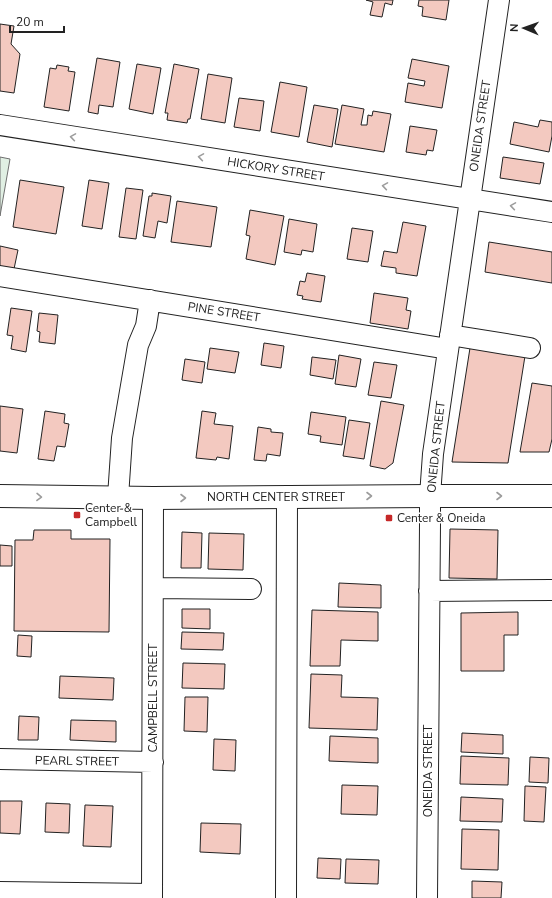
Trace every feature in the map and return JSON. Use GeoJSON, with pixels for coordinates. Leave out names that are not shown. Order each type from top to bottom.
{"type":"FeatureCollection","features":[{"type":"Feature","properties":{"kind":"main road","name":"NORTH CENTER STREET"},"geometry":{"type":"LineString","coordinates":[[0,496],[118,498],[552,496]]}},
{"type":"Feature","properties":{"kind":"street","name":"ONEIDA STREET"},"geometry":{"type":"LineString","coordinates":[[427,898],[430,496],[433,454],[499,0]]}},
{"type":"Feature","properties":{"kind":"street","name":"HICKORY STREET"},"geometry":{"type":"LineString","coordinates":[[0,125],[552,212]]}},
{"type":"Feature","properties":{"kind":"street","name":"PINE STREET"},"geometry":{"type":"LineString","coordinates":[[0,276],[150,300],[449,342],[530,348]]}},
{"type":"Feature","properties":{"kind":"street"},"geometry":{"type":"LineString","coordinates":[[118,498],[122,438],[138,345],[146,326],[150,300]]}},
{"type":"Feature","properties":{"kind":"street"},"geometry":{"type":"LineString","coordinates":[[286,898],[287,497]]}},
{"type":"Feature","properties":{"kind":"street","name":"CAMPBELL STREET"},"geometry":{"type":"LineString","coordinates":[[152,896],[153,498]]}},
{"type":"Feature","properties":{"kind":"street"},"geometry":{"type":"LineString","coordinates":[[153,588],[251,589]]}},
{"type":"Feature","properties":{"kind":"street"},"geometry":{"type":"LineString","coordinates":[[429,591],[552,590]]}},
{"type":"Feature","properties":{"kind":"street","name":"PEARL STREET"},"geometry":{"type":"LineString","coordinates":[[0,759],[153,762]]}},
{"type":"Feature","properties":{"kind":"street"},"geometry":{"type":"LineString","coordinates":[[0,892],[152,896]]}},
{"type":"Feature","properties":{"kind":"green space"},"geometry":{"type":"Polygon","coordinates":[[[0,157],[10,159],[0,216],[0,157]]]}},
{"type":"Feature","properties":{"kind":"building"},"geometry":{"type":"Polygon","coordinates":[[[366,0],[393,0],[392,5],[385,3],[382,17],[370,15],[373,2],[366,0]]]}},
{"type":"Feature","properties":{"kind":"building"},"geometry":{"type":"Polygon","coordinates":[[[419,0],[449,0],[446,20],[422,16],[423,7],[418,6],[419,0]]]}},
{"type":"Feature","properties":{"kind":"building"},"geometry":{"type":"Polygon","coordinates":[[[0,24],[14,26],[11,44],[20,54],[14,93],[0,91],[0,24]]]}},
{"type":"Feature","properties":{"kind":"building"},"geometry":{"type":"Polygon","coordinates":[[[97,58],[120,62],[113,107],[99,105],[98,114],[88,112],[97,58]]]}},
{"type":"Feature","properties":{"kind":"building"},"geometry":{"type":"Polygon","coordinates":[[[412,59],[449,66],[442,108],[405,102],[408,83],[424,86],[425,81],[408,78],[412,59]]]}},
{"type":"Feature","properties":{"kind":"building"},"geometry":{"type":"Polygon","coordinates":[[[137,64],[161,68],[153,114],[129,109],[137,64]]]}},
{"type":"Feature","properties":{"kind":"building"},"geometry":{"type":"Polygon","coordinates":[[[174,64],[199,69],[190,119],[188,119],[187,123],[167,120],[168,113],[165,113],[174,64]]]}},
{"type":"Feature","properties":{"kind":"building"},"geometry":{"type":"Polygon","coordinates":[[[57,65],[69,67],[68,71],[75,72],[69,111],[44,107],[50,68],[56,69],[57,65]]]}},
{"type":"Feature","properties":{"kind":"building"},"geometry":{"type":"Polygon","coordinates":[[[208,74],[232,78],[225,123],[201,119],[208,74]]]}},
{"type":"Feature","properties":{"kind":"building"},"geometry":{"type":"Polygon","coordinates":[[[280,82],[307,87],[299,137],[271,132],[280,82]]]}},
{"type":"Feature","properties":{"kind":"building"},"geometry":{"type":"Polygon","coordinates":[[[239,98],[264,101],[260,131],[234,127],[239,98]]]}},
{"type":"Feature","properties":{"kind":"building"},"geometry":{"type":"Polygon","coordinates":[[[314,105],[338,109],[332,147],[307,142],[314,105]]]}},
{"type":"Feature","properties":{"kind":"building"},"geometry":{"type":"Polygon","coordinates":[[[342,105],[364,109],[361,125],[367,125],[368,115],[372,116],[373,111],[391,114],[384,152],[335,144],[342,105]]]}},
{"type":"Feature","properties":{"kind":"building"},"geometry":{"type":"Polygon","coordinates":[[[540,120],[552,122],[552,136],[549,152],[510,144],[514,122],[538,127],[540,120]]]}},
{"type":"Feature","properties":{"kind":"building"},"geometry":{"type":"Polygon","coordinates":[[[410,126],[437,130],[433,151],[427,150],[426,155],[406,152],[410,126]]]}},
{"type":"Feature","properties":{"kind":"building"},"geometry":{"type":"Polygon","coordinates":[[[503,157],[544,163],[540,184],[500,178],[503,157]]]}},
{"type":"Feature","properties":{"kind":"building"},"geometry":{"type":"Polygon","coordinates":[[[20,180],[64,187],[56,234],[13,227],[20,180]]]}},
{"type":"Feature","properties":{"kind":"building"},"geometry":{"type":"Polygon","coordinates":[[[89,180],[109,183],[102,229],[82,226],[89,180]]]}},
{"type":"Feature","properties":{"kind":"building"},"geometry":{"type":"Polygon","coordinates":[[[126,188],[143,190],[136,239],[119,237],[126,188]]]}},
{"type":"Feature","properties":{"kind":"building"},"geometry":{"type":"Polygon","coordinates":[[[152,193],[171,196],[167,223],[158,221],[155,238],[143,236],[149,196],[152,196],[152,193]]]}},
{"type":"Feature","properties":{"kind":"building"},"geometry":{"type":"Polygon","coordinates":[[[177,201],[217,207],[211,247],[171,242],[177,201]]]}},
{"type":"Feature","properties":{"kind":"building"},"geometry":{"type":"Polygon","coordinates":[[[250,210],[284,216],[275,265],[246,259],[250,236],[246,235],[250,210]]]}},
{"type":"Feature","properties":{"kind":"building"},"geometry":{"type":"Polygon","coordinates":[[[289,219],[317,224],[313,252],[302,250],[301,255],[284,252],[289,219]]]}},
{"type":"Feature","properties":{"kind":"building"},"geometry":{"type":"Polygon","coordinates":[[[403,222],[426,226],[417,276],[396,273],[396,268],[381,266],[384,251],[397,253],[403,222]]]}},
{"type":"Feature","properties":{"kind":"building"},"geometry":{"type":"Polygon","coordinates":[[[352,228],[373,231],[368,262],[347,259],[352,228]]]}},
{"type":"Feature","properties":{"kind":"building"},"geometry":{"type":"Polygon","coordinates":[[[489,242],[552,252],[552,283],[485,272],[489,242]]]}},
{"type":"Feature","properties":{"kind":"building"},"geometry":{"type":"Polygon","coordinates":[[[0,246],[18,250],[14,269],[0,267],[0,246]]]}},
{"type":"Feature","properties":{"kind":"building"},"geometry":{"type":"Polygon","coordinates":[[[307,273],[325,276],[321,302],[302,299],[303,296],[297,295],[300,281],[305,282],[307,273]]]}},
{"type":"Feature","properties":{"kind":"building"},"geometry":{"type":"Polygon","coordinates":[[[374,293],[408,298],[406,310],[411,311],[408,329],[370,323],[374,293]]]}},
{"type":"Feature","properties":{"kind":"building"},"geometry":{"type":"Polygon","coordinates":[[[11,308],[32,311],[26,352],[11,349],[13,336],[7,335],[11,308]]]}},
{"type":"Feature","properties":{"kind":"building"},"geometry":{"type":"Polygon","coordinates":[[[39,313],[58,315],[55,344],[39,342],[40,332],[37,331],[39,313]]]}},
{"type":"Feature","properties":{"kind":"building"},"geometry":{"type":"Polygon","coordinates":[[[264,343],[284,346],[281,368],[261,365],[264,343]]]}},
{"type":"Feature","properties":{"kind":"building"},"geometry":{"type":"Polygon","coordinates":[[[210,348],[239,352],[235,373],[207,369],[210,348]]]}},
{"type":"Feature","properties":{"kind":"building"},"geometry":{"type":"Polygon","coordinates":[[[470,348],[525,356],[508,463],[452,462],[470,348]]]}},
{"type":"Feature","properties":{"kind":"building"},"geometry":{"type":"Polygon","coordinates":[[[339,355],[361,359],[356,387],[335,384],[339,355]]]}},
{"type":"Feature","properties":{"kind":"building"},"geometry":{"type":"Polygon","coordinates":[[[312,357],[336,360],[333,379],[310,375],[312,357]]]}},
{"type":"Feature","properties":{"kind":"building"},"geometry":{"type":"Polygon","coordinates":[[[185,359],[205,362],[202,383],[182,380],[185,359]]]}},
{"type":"Feature","properties":{"kind":"building"},"geometry":{"type":"Polygon","coordinates":[[[374,362],[397,365],[391,398],[368,395],[374,362]]]}},
{"type":"Feature","properties":{"kind":"building"},"geometry":{"type":"Polygon","coordinates":[[[532,383],[552,386],[552,439],[549,452],[520,452],[532,383]]]}},
{"type":"Feature","properties":{"kind":"building"},"geometry":{"type":"Polygon","coordinates":[[[381,401],[404,405],[393,463],[385,469],[370,466],[381,401]]]}},
{"type":"Feature","properties":{"kind":"building"},"geometry":{"type":"Polygon","coordinates":[[[0,406],[23,409],[17,453],[0,451],[0,406]]]}},
{"type":"Feature","properties":{"kind":"building"},"geometry":{"type":"Polygon","coordinates":[[[45,411],[65,414],[64,423],[69,424],[65,447],[57,446],[54,461],[38,459],[45,411]]]}},
{"type":"Feature","properties":{"kind":"building"},"geometry":{"type":"Polygon","coordinates":[[[202,411],[216,413],[214,424],[233,426],[229,459],[217,457],[216,460],[196,458],[202,411]]]}},
{"type":"Feature","properties":{"kind":"building"},"geometry":{"type":"Polygon","coordinates":[[[311,412],[346,417],[342,445],[320,442],[321,436],[308,434],[311,412]]]}},
{"type":"Feature","properties":{"kind":"building"},"geometry":{"type":"Polygon","coordinates":[[[349,420],[370,423],[364,459],[343,456],[349,420]]]}},
{"type":"Feature","properties":{"kind":"building"},"geometry":{"type":"Polygon","coordinates":[[[258,427],[271,429],[271,432],[283,433],[280,456],[267,454],[266,461],[254,460],[258,427]]]}},
{"type":"Feature","properties":{"kind":"building"},"geometry":{"type":"Polygon","coordinates":[[[450,529],[498,530],[497,579],[449,578],[450,529]]]}},
{"type":"Feature","properties":{"kind":"building"},"geometry":{"type":"Polygon","coordinates":[[[34,530],[71,530],[71,539],[110,539],[109,632],[14,631],[15,540],[33,540],[34,530]]]}},
{"type":"Feature","properties":{"kind":"building"},"geometry":{"type":"Polygon","coordinates":[[[182,532],[202,533],[201,568],[181,568],[182,532]]]}},
{"type":"Feature","properties":{"kind":"building"},"geometry":{"type":"Polygon","coordinates":[[[209,533],[244,534],[243,570],[208,569],[209,533]]]}},
{"type":"Feature","properties":{"kind":"building"},"geometry":{"type":"Polygon","coordinates":[[[0,545],[12,546],[12,566],[0,566],[0,545]]]}},
{"type":"Feature","properties":{"kind":"building"},"geometry":{"type":"Polygon","coordinates":[[[339,583],[381,585],[381,608],[338,607],[339,583]]]}},
{"type":"Feature","properties":{"kind":"building"},"geometry":{"type":"Polygon","coordinates":[[[182,609],[210,609],[210,629],[182,628],[182,609]]]}},
{"type":"Feature","properties":{"kind":"building"},"geometry":{"type":"Polygon","coordinates":[[[312,610],[378,612],[378,641],[341,640],[340,666],[310,666],[312,610]]]}},
{"type":"Feature","properties":{"kind":"building"},"geometry":{"type":"Polygon","coordinates":[[[518,612],[518,635],[504,635],[504,671],[461,671],[461,613],[518,612]]]}},
{"type":"Feature","properties":{"kind":"building"},"geometry":{"type":"Polygon","coordinates":[[[182,632],[224,633],[223,650],[181,649],[182,632]]]}},
{"type":"Feature","properties":{"kind":"building"},"geometry":{"type":"Polygon","coordinates":[[[18,635],[32,636],[31,657],[17,656],[18,635]]]}},
{"type":"Feature","properties":{"kind":"building"},"geometry":{"type":"Polygon","coordinates":[[[183,663],[225,664],[224,689],[182,688],[183,663]]]}},
{"type":"Feature","properties":{"kind":"building"},"geometry":{"type":"Polygon","coordinates":[[[311,674],[342,675],[341,697],[378,698],[377,730],[309,728],[311,674]]]}},
{"type":"Feature","properties":{"kind":"building"},"geometry":{"type":"Polygon","coordinates":[[[60,676],[114,678],[113,700],[59,698],[60,676]]]}},
{"type":"Feature","properties":{"kind":"building"},"geometry":{"type":"Polygon","coordinates":[[[185,697],[208,697],[207,732],[184,731],[185,697]]]}},
{"type":"Feature","properties":{"kind":"building"},"geometry":{"type":"Polygon","coordinates":[[[19,716],[39,717],[38,740],[18,740],[19,716]]]}},
{"type":"Feature","properties":{"kind":"building"},"geometry":{"type":"Polygon","coordinates":[[[71,720],[116,721],[116,742],[70,740],[71,720]]]}},
{"type":"Feature","properties":{"kind":"building"},"geometry":{"type":"Polygon","coordinates":[[[462,733],[503,735],[503,754],[461,752],[462,733]]]}},
{"type":"Feature","properties":{"kind":"building"},"geometry":{"type":"Polygon","coordinates":[[[330,736],[378,738],[378,763],[329,761],[330,736]]]}},
{"type":"Feature","properties":{"kind":"building"},"geometry":{"type":"Polygon","coordinates":[[[214,739],[236,740],[235,771],[213,770],[214,739]]]}},
{"type":"Feature","properties":{"kind":"building"},"geometry":{"type":"Polygon","coordinates":[[[461,756],[509,758],[508,785],[460,784],[461,756]]]}},
{"type":"Feature","properties":{"kind":"building"},"geometry":{"type":"Polygon","coordinates":[[[530,757],[549,758],[548,783],[529,782],[530,757]]]}},
{"type":"Feature","properties":{"kind":"building"},"geometry":{"type":"Polygon","coordinates":[[[342,785],[378,786],[377,815],[341,814],[342,785]]]}},
{"type":"Feature","properties":{"kind":"building"},"geometry":{"type":"Polygon","coordinates":[[[525,786],[546,787],[544,822],[524,821],[525,786]]]}},
{"type":"Feature","properties":{"kind":"building"},"geometry":{"type":"Polygon","coordinates":[[[461,797],[503,799],[502,822],[460,821],[461,797]]]}},
{"type":"Feature","properties":{"kind":"building"},"geometry":{"type":"Polygon","coordinates":[[[0,801],[22,801],[20,834],[0,833],[0,801]]]}},
{"type":"Feature","properties":{"kind":"building"},"geometry":{"type":"Polygon","coordinates":[[[46,803],[70,804],[69,833],[45,832],[46,803]]]}},
{"type":"Feature","properties":{"kind":"building"},"geometry":{"type":"Polygon","coordinates":[[[85,805],[113,806],[111,847],[83,846],[85,805]]]}},
{"type":"Feature","properties":{"kind":"building"},"geometry":{"type":"Polygon","coordinates":[[[201,823],[241,824],[240,854],[200,852],[201,823]]]}},
{"type":"Feature","properties":{"kind":"building"},"geometry":{"type":"Polygon","coordinates":[[[462,829],[499,830],[498,870],[461,869],[462,829]]]}},
{"type":"Feature","properties":{"kind":"building"},"geometry":{"type":"Polygon","coordinates":[[[318,858],[341,859],[340,879],[317,878],[318,858]]]}},
{"type":"Feature","properties":{"kind":"building"},"geometry":{"type":"Polygon","coordinates":[[[346,859],[379,860],[378,884],[345,883],[346,859]]]}},
{"type":"Feature","properties":{"kind":"building"},"geometry":{"type":"Polygon","coordinates":[[[472,881],[502,882],[501,898],[472,898],[472,881]]]}},
{"type":"Feature","properties":{"kind":"place","name":"Center & Campbell"},"geometry":{"type":"Point","coordinates":[77,515]}},
{"type":"Feature","properties":{"kind":"place","name":"Center & Oneida"},"geometry":{"type":"Point","coordinates":[389,518]}}]}
